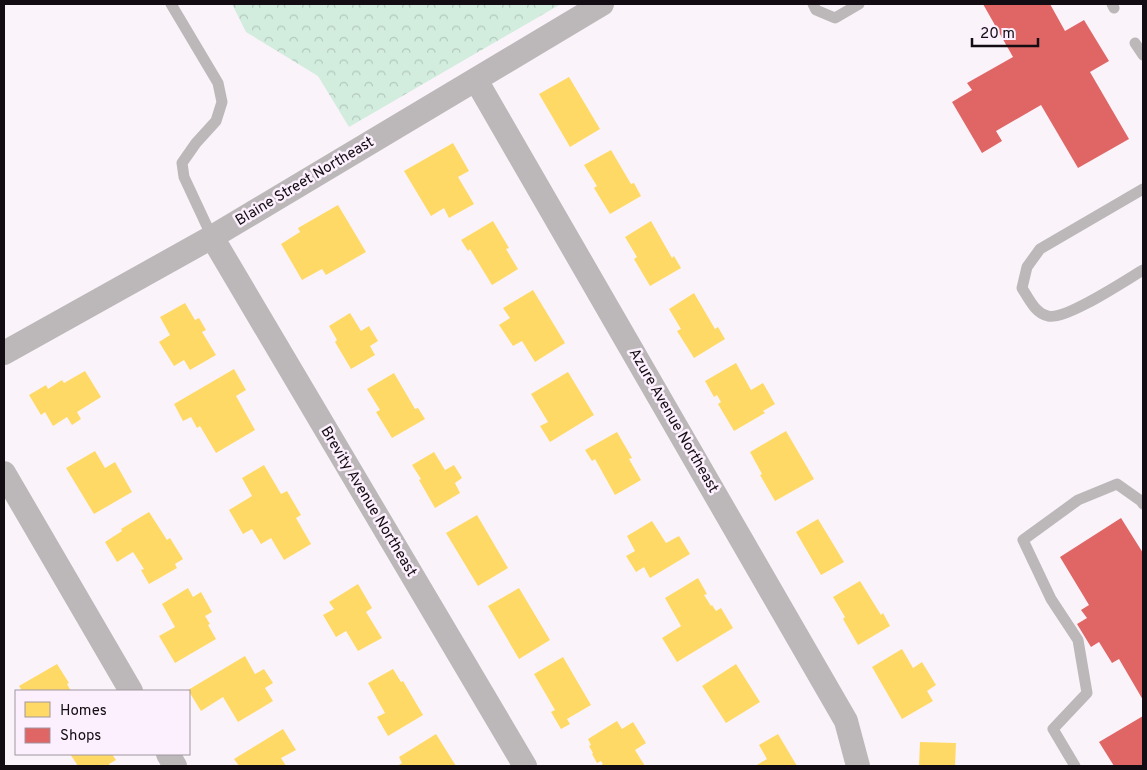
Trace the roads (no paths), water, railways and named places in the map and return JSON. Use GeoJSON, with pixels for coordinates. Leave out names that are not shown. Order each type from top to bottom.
{"type":"FeatureCollection","features":[{"type":"Feature","properties":{"kind":"street","name":"Blaine Street Northeast"},"geometry":{"type":"LineString","coordinates":[[4,352],[212,237],[602,4]]}},
{"type":"Feature","properties":{"kind":"street","name":"Azure Avenue Northeast"},"geometry":{"type":"LineString","coordinates":[[476,80],[846,721],[858,766]]}},
{"type":"Feature","properties":{"kind":"street","name":"Brevity Avenue Northeast"},"geometry":{"type":"LineString","coordinates":[[212,237],[525,766]]}},
{"type":"Feature","properties":{"kind":"street"},"geometry":{"type":"LineString","coordinates":[[4,473],[130,690]]}},
{"type":"Feature","properties":{"kind":"street"},"geometry":{"type":"LineString","coordinates":[[169,755],[175,766]]}},
{"type":"Feature","properties":{"kind":"lane"},"geometry":{"type":"LineString","coordinates":[[171,4],[218,83],[222,102],[216,121],[196,143],[182,163],[184,177],[212,237]]}},
{"type":"Feature","properties":{"kind":"lane"},"geometry":{"type":"LineString","coordinates":[[813,4],[816,10],[835,18],[859,4]]}},
{"type":"Feature","properties":{"kind":"lane"},"geometry":{"type":"LineString","coordinates":[[1135,43],[1143,55]]}},
{"type":"Feature","properties":{"kind":"lane"},"geometry":{"type":"LineString","coordinates":[[1143,190],[1040,249],[1027,267],[1022,288],[1038,312],[1050,317],[1069,313],[1143,270]]}},
{"type":"Feature","properties":{"kind":"lane"},"geometry":{"type":"LineString","coordinates":[[1075,766],[1053,729],[1087,693],[1078,640],[1051,599],[1023,540],[1078,500],[1117,484],[1143,504]]}}]}
